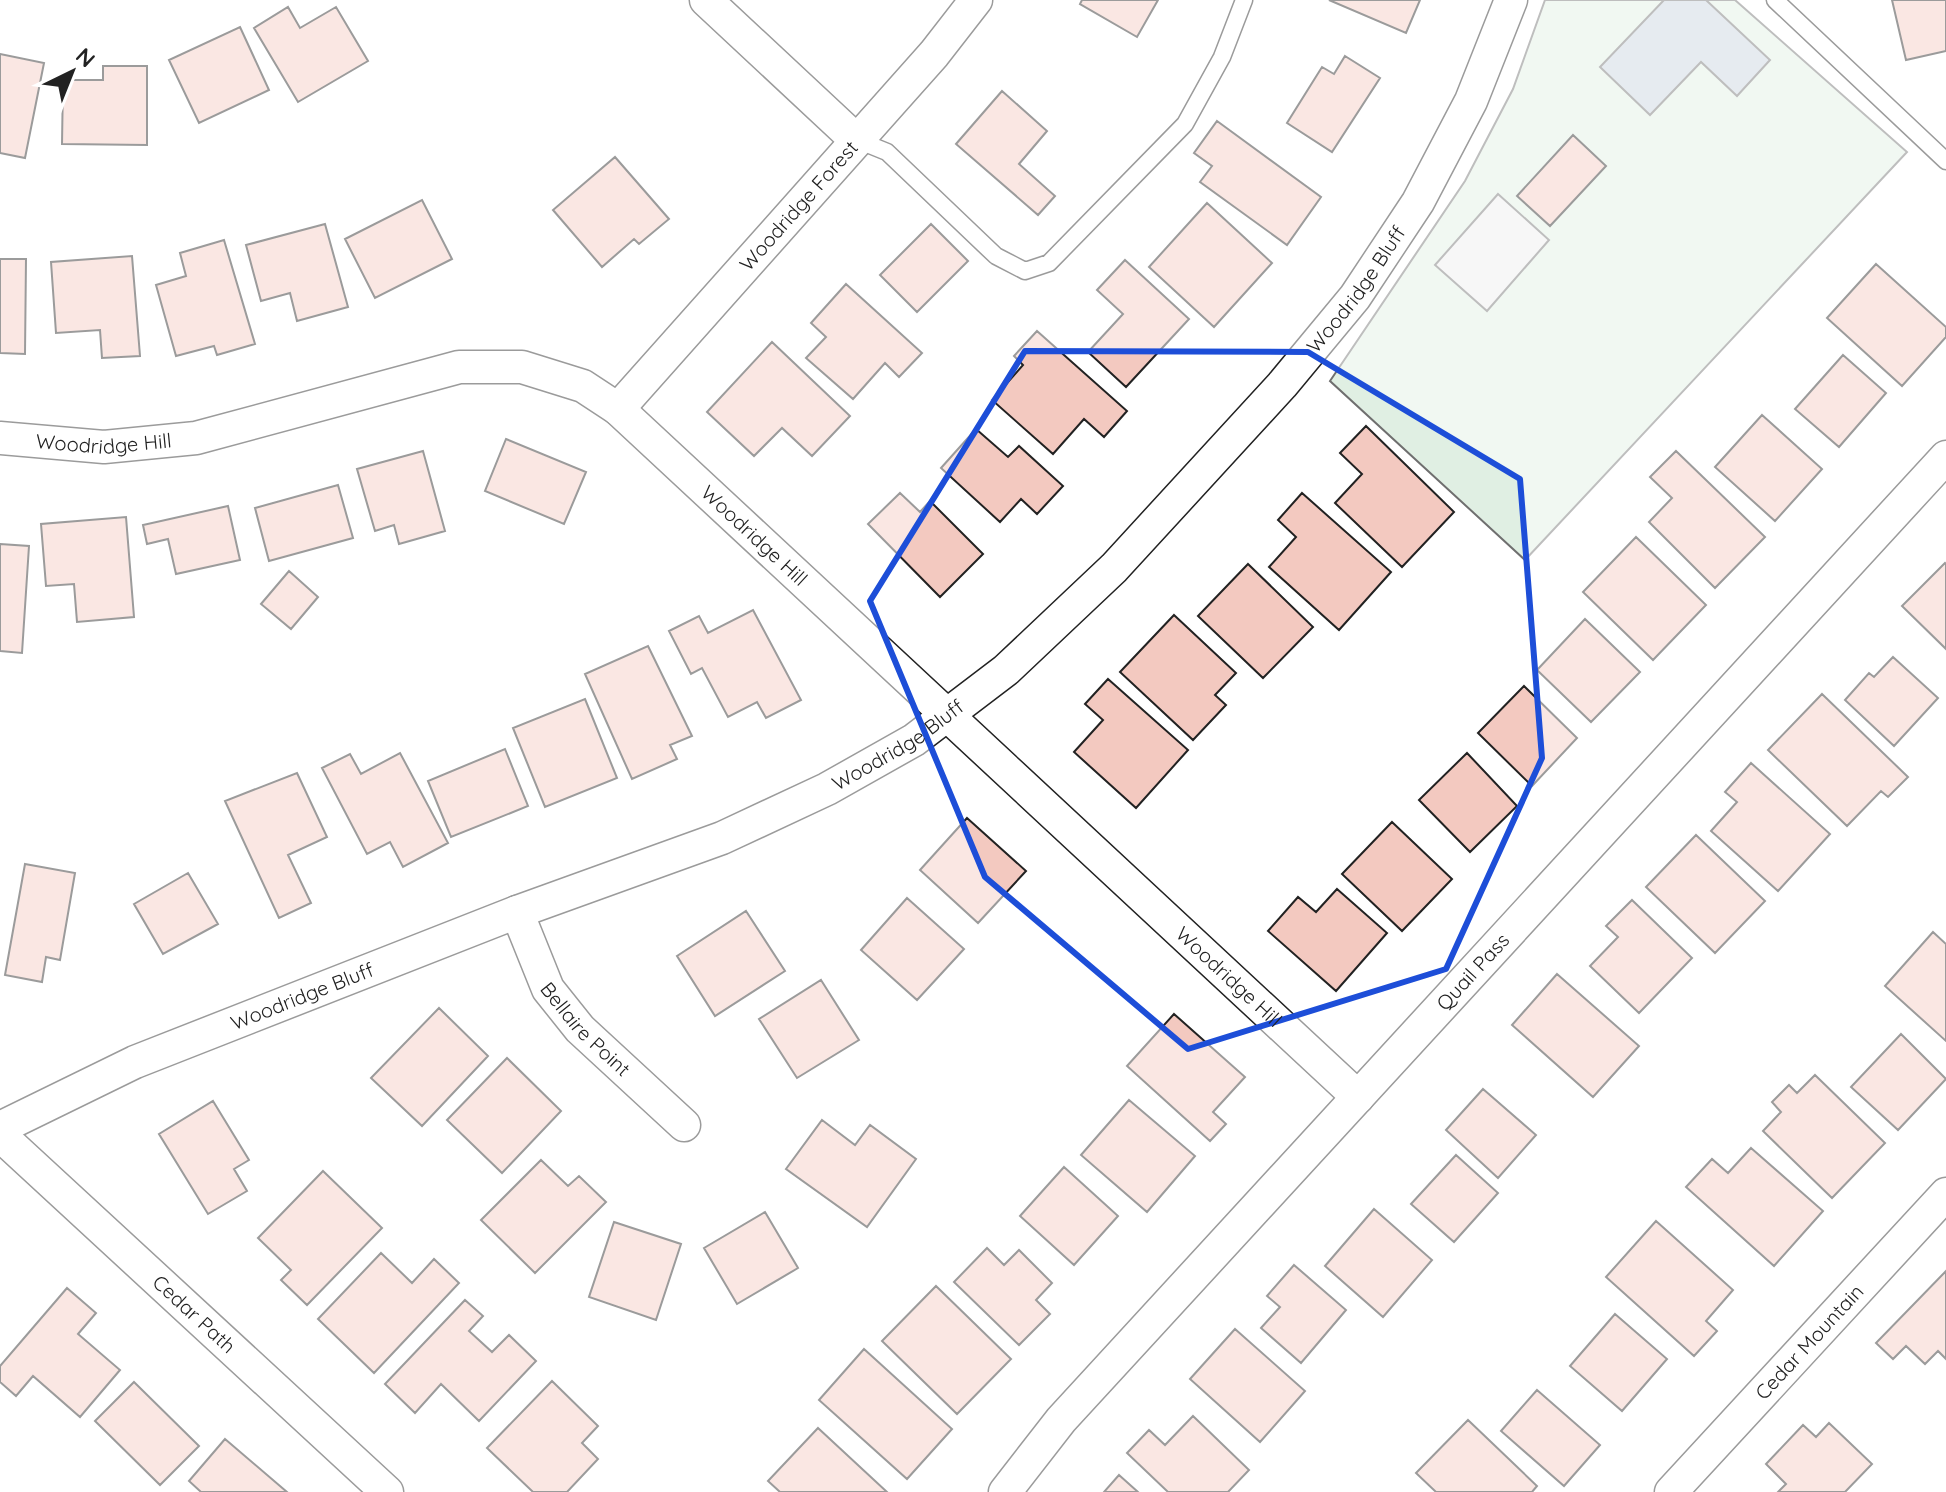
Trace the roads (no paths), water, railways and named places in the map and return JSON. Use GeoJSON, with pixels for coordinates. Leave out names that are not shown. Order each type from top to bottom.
{"type":"FeatureCollection","features":[{"type":"Feature","properties":{"kind":"street"},"geometry":{"type":"LineString","coordinates":[[706,0],[855,139]]}},
{"type":"Feature","properties":{"kind":"street","name":"Woodridge Forest"},"geometry":{"type":"LineString","coordinates":[[618,409],[855,139],[934,54],[976,0]]}},
{"type":"Feature","properties":{"kind":"street","name":"Woodridge Bluff"},"geometry":{"type":"LineString","coordinates":[[0,1128],[32,1109],[135,1062],[517,912],[722,838],[827,789],[914,740],[1006,670],[1114,568],[1282,385],[1355,297],[1418,202],[1471,101],[1511,0]]}},
{"type":"Feature","properties":{"kind":"street","name":"Woodridge Hill"},"geometry":{"type":"LineString","coordinates":[[0,438],[104,447],[196,438],[261,423],[459,367],[522,367],[583,386],[618,409],[1358,1097]]}},
{"type":"Feature","properties":{"kind":"street","name":"Quail Pass"},"geometry":{"type":"LineString","coordinates":[[1005,1492],[1061,1420],[1358,1097],[1940,477]]}},
{"type":"Feature","properties":{"kind":"street","name":"Bellaire Point"},"geometry":{"type":"LineString","coordinates":[[517,912],[548,989],[580,1029],[684,1125]]}},
{"type":"Feature","properties":{"kind":"street","name":"Cedar Path"},"geometry":{"type":"LineString","coordinates":[[0,1135],[387,1492]]}},
{"type":"Feature","properties":{"kind":"street","name":"Cedar Mountain"},"geometry":{"type":"LineString","coordinates":[[1671,1492],[1946,1194]]}},
{"type":"Feature","properties":{"kind":"lane"},"geometry":{"type":"LineString","coordinates":[[855,139],[887,152],[996,256],[1025,271],[1049,263],[1185,124],[1222,57],[1244,0]]}},
{"type":"Feature","properties":{"kind":"lane"},"geometry":{"type":"LineString","coordinates":[[1775,0],[1946,161]]}}]}
